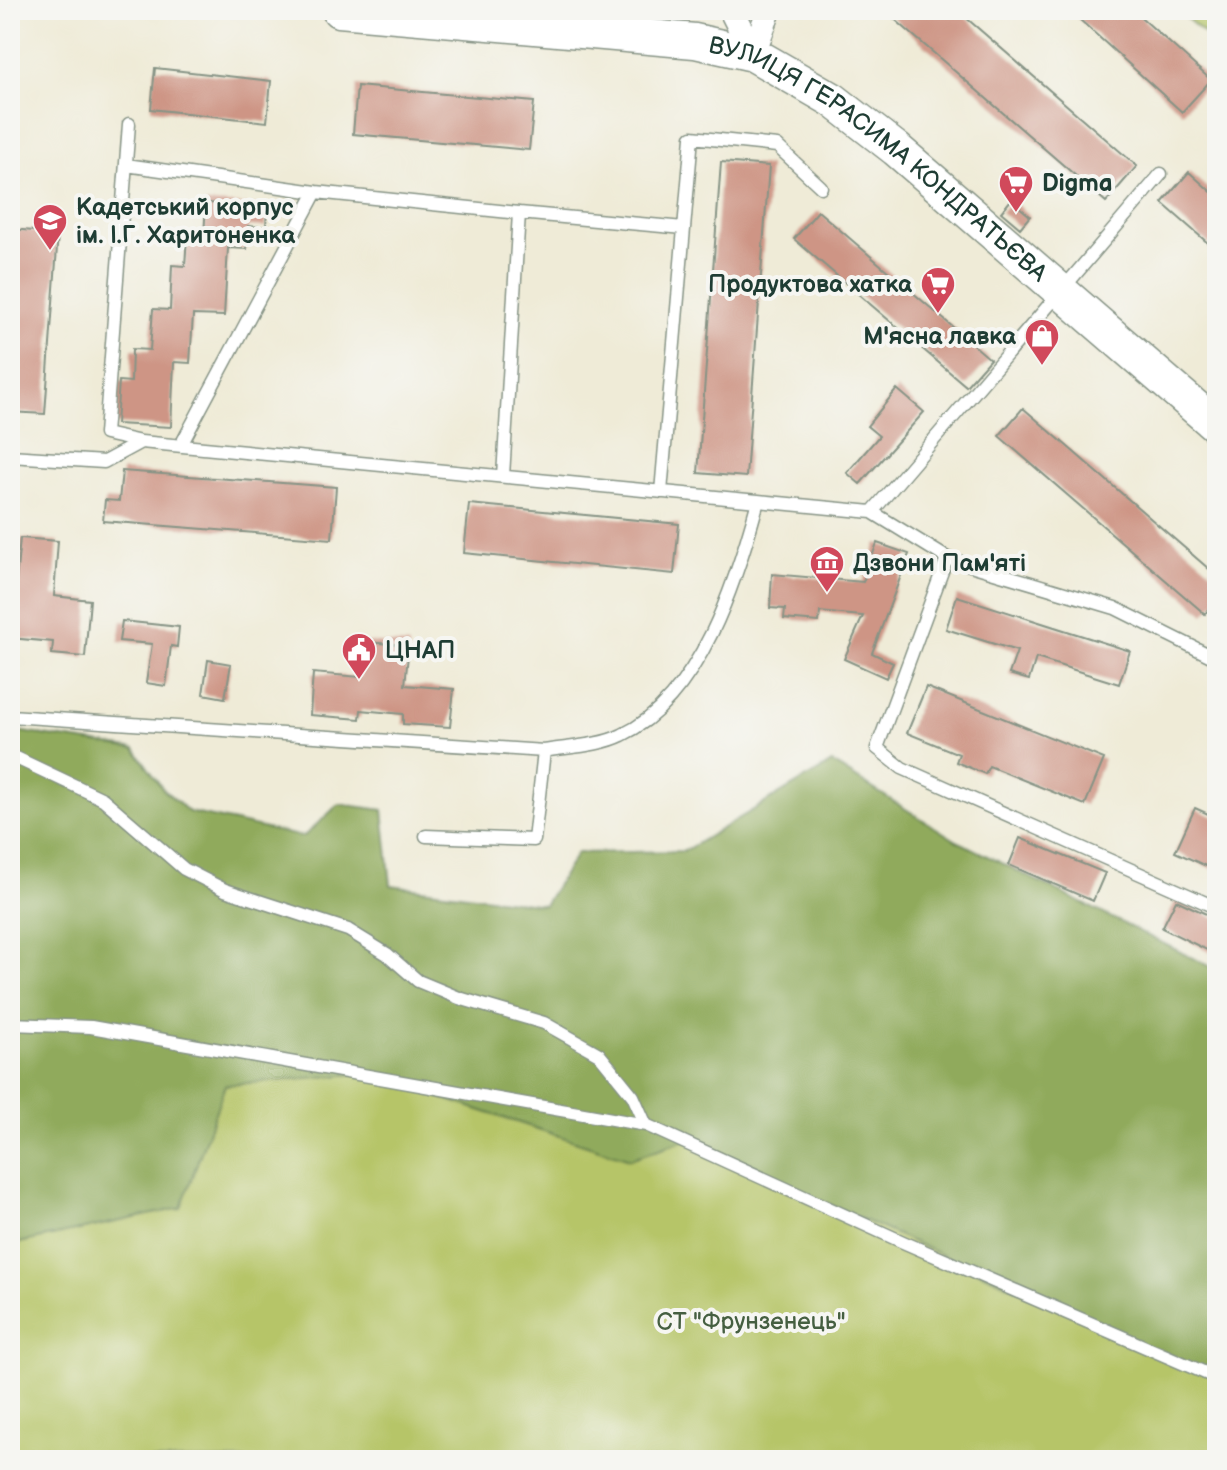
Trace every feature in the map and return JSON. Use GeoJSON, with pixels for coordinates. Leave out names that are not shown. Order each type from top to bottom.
{"type":"FeatureCollection","features":[{"type":"Feature","properties":{"kind":"main road","name":"ВУЛИЦЯ ГЕРАСИМА КОНДРАТЬЄВА"},"geometry":{"type":"LineString","coordinates":[[339,10],[695,41],[753,54],[833,100],[896,149],[1059,293],[1217,426]]}},
{"type":"Feature","properties":{"kind":"street"},"geometry":{"type":"LineString","coordinates":[[731,10],[753,54]]}},
{"type":"Feature","properties":{"kind":"street"},"geometry":{"type":"LineString","coordinates":[[753,54],[769,10]]}},
{"type":"Feature","properties":{"kind":"lane"},"geometry":{"type":"LineString","coordinates":[[129,124],[105,434],[141,442],[872,512],[947,558],[1115,608],[1217,659]]}},
{"type":"Feature","properties":{"kind":"lane"},"geometry":{"type":"LineString","coordinates":[[661,492],[692,137],[777,146],[821,187]]}},
{"type":"Feature","properties":{"kind":"lane"},"geometry":{"type":"LineString","coordinates":[[126,165],[316,192],[684,228]]}},
{"type":"Feature","properties":{"kind":"lane"},"geometry":{"type":"LineString","coordinates":[[872,512],[1161,174]]}},
{"type":"Feature","properties":{"kind":"lane"},"geometry":{"type":"LineString","coordinates":[[181,445],[316,192]]}},
{"type":"Feature","properties":{"kind":"lane"},"geometry":{"type":"LineString","coordinates":[[503,476],[519,213]]}},
{"type":"Feature","properties":{"kind":"lane"},"geometry":{"type":"LineString","coordinates":[[10,456],[104,462],[141,442]]}},
{"type":"Feature","properties":{"kind":"lane"},"geometry":{"type":"LineString","coordinates":[[10,716],[544,751],[622,736],[666,703],[703,654],[737,578],[758,501]]}},
{"type":"Feature","properties":{"kind":"lane"},"geometry":{"type":"LineString","coordinates":[[947,558],[877,748],[902,768],[1217,908]]}},
{"type":"Feature","properties":{"kind":"lane"},"geometry":{"type":"LineString","coordinates":[[426,836],[534,840],[544,751]]}},
{"type":"Feature","properties":{"kind":"lane"},"geometry":{"type":"LineString","coordinates":[[10,755],[103,799],[184,869],[225,890],[348,930],[387,954],[418,981],[459,998],[544,1023],[599,1054],[633,1096],[646,1125]]}},
{"type":"Feature","properties":{"kind":"lane"},"geometry":{"type":"LineString","coordinates":[[10,1024],[91,1027],[646,1125],[903,1242],[1217,1378]]}},
{"type":"Feature","properties":{"kind":"green space"},"geometry":{"type":"Polygon","coordinates":[[[1193,10],[1217,10],[1217,44],[1186,18],[1193,10]]]}},
{"type":"Feature","properties":{"kind":"green space"},"geometry":{"type":"Polygon","coordinates":[[[10,730],[135,749],[163,789],[189,812],[303,837],[339,804],[383,810],[391,885],[544,905],[577,853],[684,851],[832,763],[957,841],[1217,970],[1217,1378],[685,1140],[630,1159],[366,1073],[225,1085],[181,1208],[10,1245],[10,730]]]}},
{"type":"Feature","properties":{"kind":"green space","name":"СТ \"Фрунзенець\""},"geometry":{"type":"Polygon","coordinates":[[[366,1073],[630,1159],[685,1140],[1217,1378],[1217,1460],[10,1460],[10,1245],[181,1208],[225,1084],[366,1073]]]}},
{"type":"Feature","properties":{"kind":"building"},"geometry":{"type":"Polygon","coordinates":[[[884,10],[957,10],[1137,166],[1106,202],[884,10]]]}},
{"type":"Feature","properties":{"kind":"building"},"geometry":{"type":"Polygon","coordinates":[[[1069,10],[1133,10],[1211,80],[1182,112],[1069,10]]]}},
{"type":"Feature","properties":{"kind":"building"},"geometry":{"type":"Polygon","coordinates":[[[155,68],[271,81],[267,122],[151,109],[155,68]]]}},
{"type":"Feature","properties":{"kind":"building"},"geometry":{"type":"Polygon","coordinates":[[[357,86],[534,102],[529,150],[353,134],[357,86]]]}},
{"type":"Feature","properties":{"kind":"building"},"geometry":{"type":"Polygon","coordinates":[[[721,162],[769,166],[746,477],[698,473],[721,162]]]}},
{"type":"Feature","properties":{"kind":"building"},"geometry":{"type":"Polygon","coordinates":[[[1189,172],[1217,197],[1217,251],[1162,203],[1189,172]]]}},
{"type":"Feature","properties":{"kind":"building","name":"Digma"},"geometry":{"type":"Polygon","coordinates":[[[1011,200],[1030,216],[1020,228],[1001,212],[1011,200]]]}},
{"type":"Feature","properties":{"kind":"building"},"geometry":{"type":"Polygon","coordinates":[[[206,203],[267,206],[266,227],[248,226],[247,249],[228,248],[224,316],[193,315],[190,363],[174,362],[171,427],[116,424],[119,381],[131,382],[132,349],[150,350],[153,309],[170,310],[172,265],[185,266],[187,236],[204,236],[206,203]]]}},
{"type":"Feature","properties":{"kind":"building"},"geometry":{"type":"Polygon","coordinates":[[[818,211],[990,359],[966,386],[794,239],[818,211]]]}},
{"type":"Feature","properties":{"kind":"building"},"geometry":{"type":"Polygon","coordinates":[[[10,229],[58,233],[45,414],[10,412],[10,229]]]}},
{"type":"Feature","properties":{"kind":"building"},"geometry":{"type":"Polygon","coordinates":[[[897,389],[924,412],[860,484],[847,473],[879,436],[867,426],[897,389]]]}},
{"type":"Feature","properties":{"kind":"building"},"geometry":{"type":"Polygon","coordinates":[[[1023,408],[1217,576],[1217,600],[1205,614],[999,436],[1023,408]]]}},
{"type":"Feature","properties":{"kind":"building"},"geometry":{"type":"Polygon","coordinates":[[[122,471],[336,487],[332,539],[103,521],[105,500],[119,501],[122,471]]]}},
{"type":"Feature","properties":{"kind":"building"},"geometry":{"type":"Polygon","coordinates":[[[469,504],[679,524],[674,574],[464,553],[469,504]]]}},
{"type":"Feature","properties":{"kind":"building"},"geometry":{"type":"Polygon","coordinates":[[[20,538],[58,541],[54,596],[90,600],[85,657],[52,654],[53,642],[10,638],[10,592],[15,592],[20,538]]]}},
{"type":"Feature","properties":{"kind":"building"},"geometry":{"type":"Polygon","coordinates":[[[877,543],[909,554],[872,653],[893,663],[886,678],[844,659],[863,616],[820,612],[819,622],[784,619],[785,609],[770,608],[772,574],[863,582],[877,543]]]}},
{"type":"Feature","properties":{"kind":"building"},"geometry":{"type":"Polygon","coordinates":[[[957,596],[1130,651],[1119,684],[1036,658],[1029,680],[1009,674],[1017,651],[946,629],[957,596]]]}},
{"type":"Feature","properties":{"kind":"building"},"geometry":{"type":"Polygon","coordinates":[[[122,621],[179,627],[177,647],[171,646],[166,686],[146,683],[152,644],[119,641],[122,621]]]}},
{"type":"Feature","properties":{"kind":"building","name":"ЦНАП"},"geometry":{"type":"Polygon","coordinates":[[[363,642],[409,645],[405,685],[454,689],[450,727],[403,724],[403,714],[361,710],[360,719],[310,715],[313,673],[360,677],[363,642]]]}},
{"type":"Feature","properties":{"kind":"building"},"geometry":{"type":"Polygon","coordinates":[[[208,660],[231,664],[225,698],[203,694],[208,660]]]}},
{"type":"Feature","properties":{"kind":"building"},"geometry":{"type":"Polygon","coordinates":[[[926,687],[1104,759],[1085,805],[989,766],[985,774],[956,762],[959,754],[907,733],[926,687]]]}},
{"type":"Feature","properties":{"kind":"building"},"geometry":{"type":"Polygon","coordinates":[[[1195,808],[1217,818],[1217,871],[1175,852],[1195,808]]]}},
{"type":"Feature","properties":{"kind":"building"},"geometry":{"type":"Polygon","coordinates":[[[1020,838],[1105,873],[1093,901],[1009,865],[1020,838]]]}},
{"type":"Feature","properties":{"kind":"building"},"geometry":{"type":"Polygon","coordinates":[[[1176,900],[1217,919],[1217,955],[1162,928],[1176,900]]]}},
{"type":"Feature","properties":{"kind":"place","name":"Digma"},"geometry":{"type":"Point","coordinates":[1016,214]}},
{"type":"Feature","properties":{"kind":"place","name":"Кадетський корпус ім. І.Г. Харитоненка"},"geometry":{"type":"Point","coordinates":[50,252]}},
{"type":"Feature","properties":{"kind":"place","name":"Продуктова хатка"},"geometry":{"type":"Point","coordinates":[938,315]}},
{"type":"Feature","properties":{"kind":"place","name":"М'ясна лавка"},"geometry":{"type":"Point","coordinates":[1042,367]}},
{"type":"Feature","properties":{"kind":"place","name":"Дзвони Пам'яті"},"geometry":{"type":"Point","coordinates":[827,594]}},
{"type":"Feature","properties":{"kind":"place","name":"ЦНАП"},"geometry":{"type":"Point","coordinates":[359,681]}}]}
